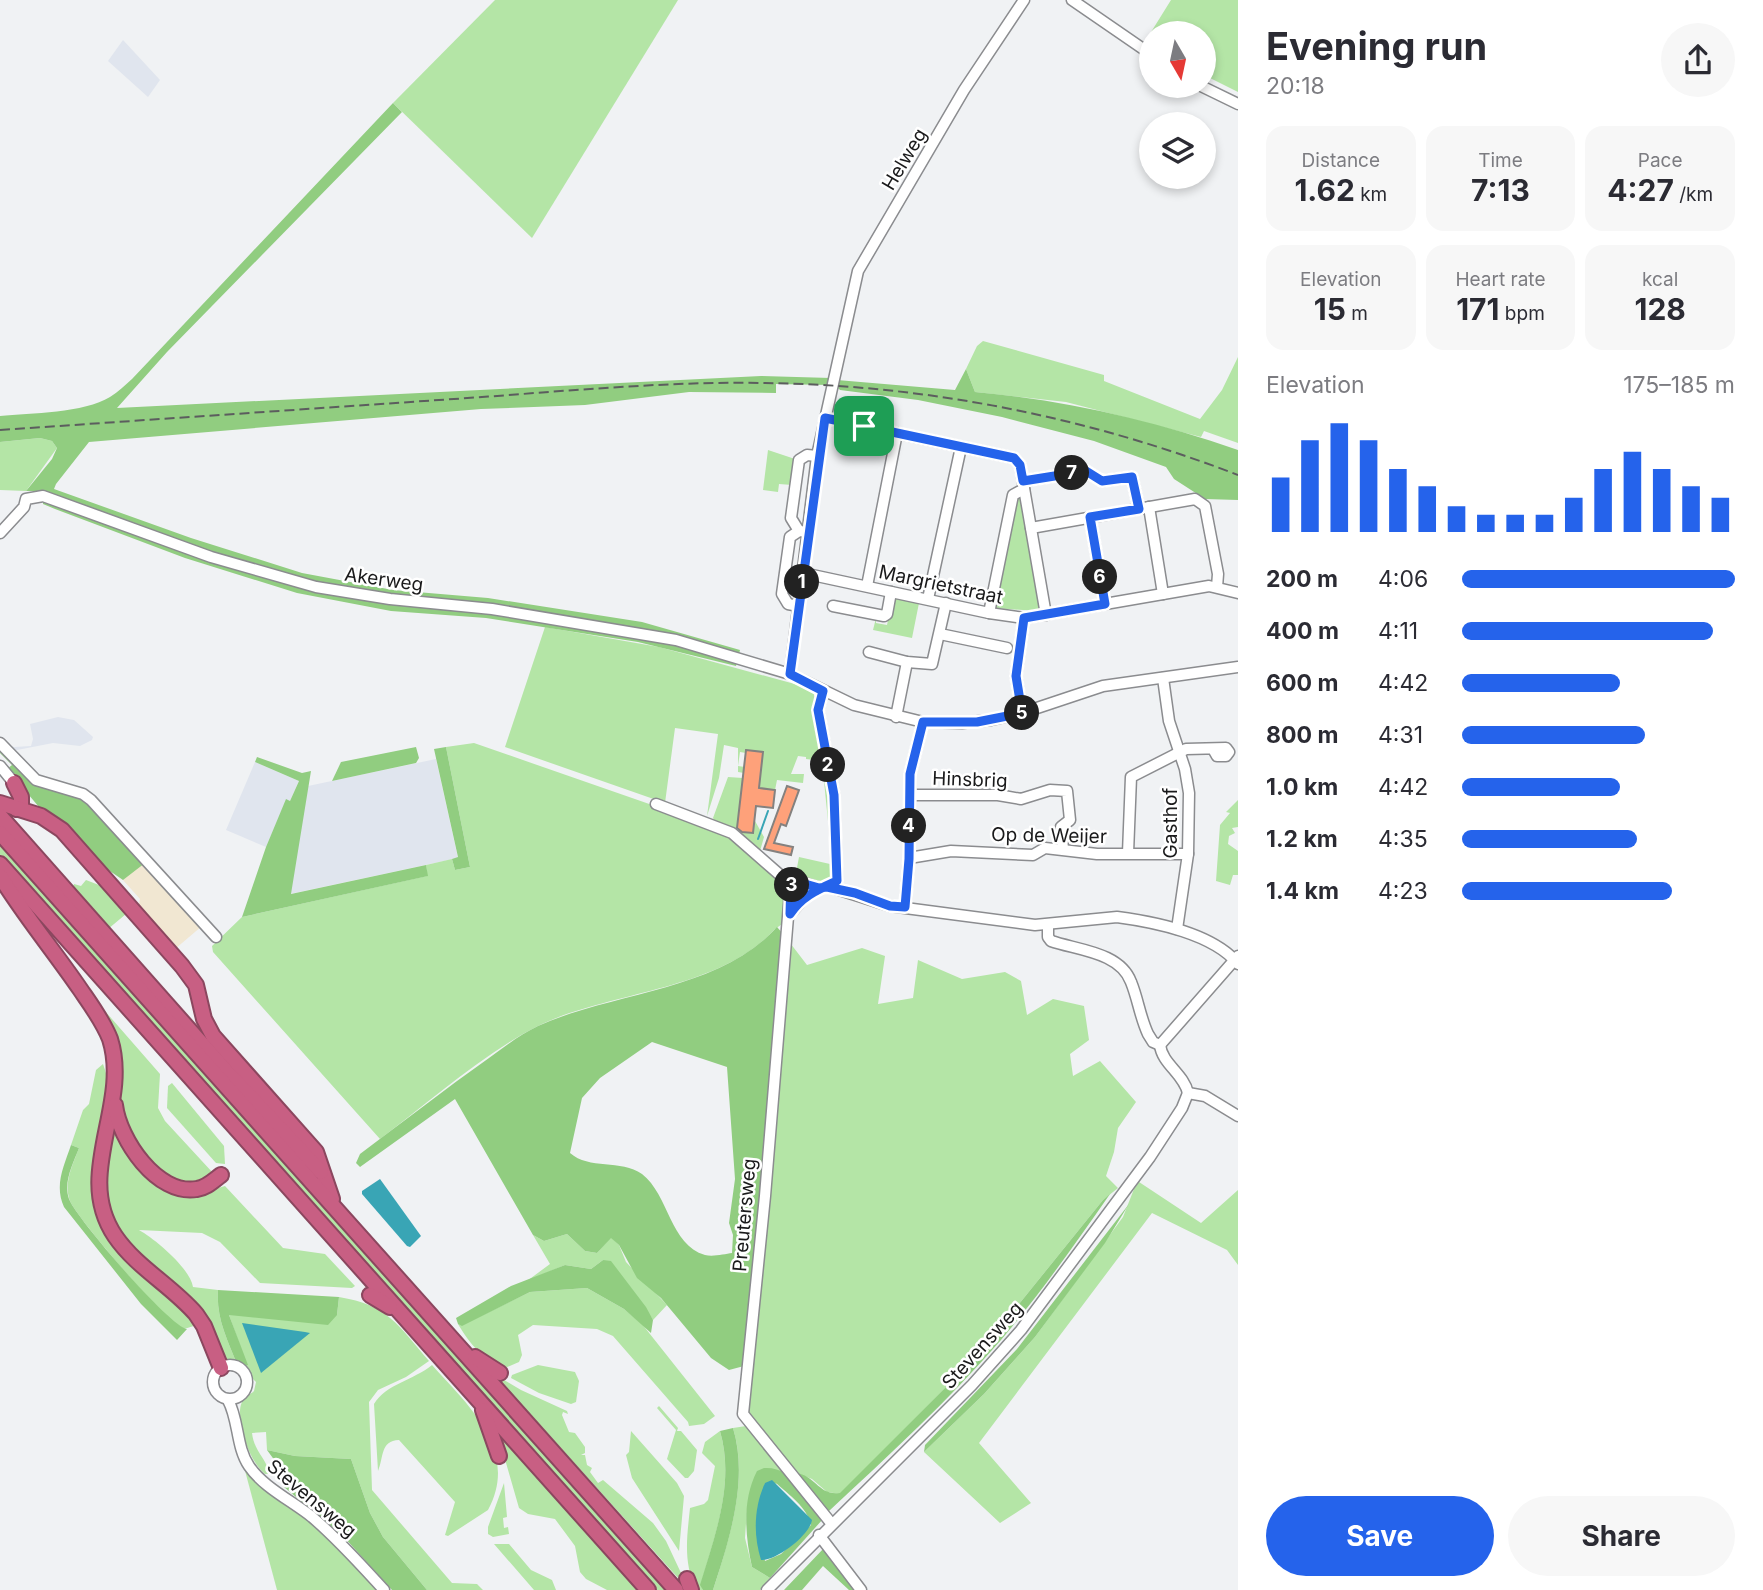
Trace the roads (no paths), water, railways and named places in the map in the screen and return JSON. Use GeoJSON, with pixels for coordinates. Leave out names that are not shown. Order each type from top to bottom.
{"type":"FeatureCollection","features":[{"type":"Feature","properties":{"kind":"highway"},"geometry":{"type":"LineString","coordinates":[[14,783],[21,797],[21,805],[16,808]]}},
{"type":"Feature","properties":{"kind":"highway"},"geometry":{"type":"LineString","coordinates":[[0,803],[52,821],[62,830],[196,985],[204,1019],[213,1037],[316,1152],[334,1204]]}},
{"type":"Feature","properties":{"kind":"highway"},"geometry":{"type":"LineString","coordinates":[[0,816],[459,1347],[677,1590]]}},
{"type":"Feature","properties":{"kind":"highway"},"geometry":{"type":"LineString","coordinates":[[0,833],[324,1175]]}},
{"type":"Feature","properties":{"kind":"highway"},"geometry":{"type":"LineString","coordinates":[[0,864],[648,1590]]}},
{"type":"Feature","properties":{"kind":"highway"},"geometry":{"type":"LineString","coordinates":[[0,876],[94,1009],[109,1037],[114,1060],[114,1094],[118,1124],[127,1143],[165,1182],[178,1188],[194,1189],[205,1186],[221,1175]]}},
{"type":"Feature","properties":{"kind":"highway"},"geometry":{"type":"LineString","coordinates":[[114,1094],[99,1170],[100,1201],[104,1216],[128,1252],[196,1314],[221,1368]]}},
{"type":"Feature","properties":{"kind":"highway"},"geometry":{"type":"LineString","coordinates":[[370,1295],[403,1315]]}},
{"type":"Feature","properties":{"kind":"highway"},"geometry":{"type":"LineString","coordinates":[[459,1347],[500,1373]]}},
{"type":"Feature","properties":{"kind":"highway"},"geometry":{"type":"LineString","coordinates":[[478,1399],[499,1456]]}},
{"type":"Feature","properties":{"kind":"street","name":"Helweg"},"geometry":{"type":"LineString","coordinates":[[790,674],[803,573],[804,531],[817,456],[856,277],[864,258],[964,90],[1024,0]]}},
{"type":"Feature","properties":{"kind":"street"},"geometry":{"type":"LineString","coordinates":[[1072,0],[1139,46]]}},
{"type":"Feature","properties":{"kind":"street"},"geometry":{"type":"LineString","coordinates":[[1216,93],[1238,104]]}},
{"type":"Feature","properties":{"kind":"street"},"geometry":{"type":"LineString","coordinates":[[825,418],[1014,458],[1020,465],[1046,615]]}},
{"type":"Feature","properties":{"kind":"street"},"geometry":{"type":"LineString","coordinates":[[867,586],[897,433]]}},
{"type":"Feature","properties":{"kind":"street"},"geometry":{"type":"LineString","coordinates":[[929,599],[961,447]]}},
{"type":"Feature","properties":{"kind":"street"},"geometry":{"type":"LineString","coordinates":[[799,606],[788,604],[782,594],[789,539],[804,531],[791,518],[799,460],[807,455],[817,456]]}},
{"type":"Feature","properties":{"kind":"street"},"geometry":{"type":"LineString","coordinates":[[989,613],[1013,495],[1024,485],[1086,471],[1102,481],[1132,477],[1144,508],[1163,594]]}},
{"type":"Feature","properties":{"kind":"street","name":"Akerweg"},"geometry":{"type":"LineString","coordinates":[[0,533],[24,507],[26,499],[43,496],[211,557],[316,587],[390,599],[492,609],[635,632],[704,648],[790,674],[854,705],[923,722],[977,722],[1022,713],[1088,690],[1238,667]]}},
{"type":"Feature","properties":{"kind":"street"},"geometry":{"type":"LineString","coordinates":[[1031,528],[1195,499],[1205,506],[1218,574],[1217,587]]}},
{"type":"Feature","properties":{"kind":"street"},"geometry":{"type":"LineString","coordinates":[[1090,517],[1105,604]]}},
{"type":"Feature","properties":{"kind":"street","name":"Margrietstraat"},"geometry":{"type":"LineString","coordinates":[[803,573],[1024,618],[1217,587],[1238,593]]}},
{"type":"Feature","properties":{"kind":"street"},"geometry":{"type":"LineString","coordinates":[[833,606],[884,616],[887,614],[891,592]]}},
{"type":"Feature","properties":{"kind":"street"},"geometry":{"type":"LineString","coordinates":[[869,652],[907,662],[932,664],[946,603]]}},
{"type":"Feature","properties":{"kind":"street"},"geometry":{"type":"LineString","coordinates":[[1022,713],[1016,676],[1024,618]]}},
{"type":"Feature","properties":{"kind":"street"},"geometry":{"type":"LineString","coordinates":[[940,634],[1007,648]]}},
{"type":"Feature","properties":{"kind":"street"},"geometry":{"type":"LineString","coordinates":[[896,717],[907,662]]}},
{"type":"Feature","properties":{"kind":"street","name":"Gasthof"},"geometry":{"type":"LineString","coordinates":[[1163,678],[1169,721],[1189,793],[1188,854],[1177,929]]}},
{"type":"Feature","properties":{"kind":"street"},"geometry":{"type":"LineString","coordinates":[[823,691],[818,710],[834,795],[837,881]]}},
{"type":"Feature","properties":{"kind":"street"},"geometry":{"type":"LineString","coordinates":[[905,907],[909,859],[910,774],[923,722]]}},
{"type":"Feature","properties":{"kind":"street"},"geometry":{"type":"LineString","coordinates":[[0,743],[25,772],[36,780],[83,794],[91,800],[216,937]]}},
{"type":"Feature","properties":{"kind":"street"},"geometry":{"type":"LineString","coordinates":[[1128,853],[1131,777],[1190,749],[1213,750]]}},
{"type":"Feature","properties":{"kind":"street"},"geometry":{"type":"LineString","coordinates":[[0,766],[14,783]]}},
{"type":"Feature","properties":{"kind":"street","name":"Hinsbrig"},"geometry":{"type":"LineString","coordinates":[[911,795],[998,795],[1021,799],[1049,790],[1067,792],[1070,820],[1061,827],[1063,849]]}},
{"type":"Feature","properties":{"kind":"street"},"geometry":{"type":"LineString","coordinates":[[656,804],[732,833],[779,874],[791,880],[855,893],[883,904],[1048,926],[1117,917],[1177,929],[1226,951],[1237,960],[1160,1045]]}},
{"type":"Feature","properties":{"kind":"street","name":"Op de Weijer"},"geometry":{"type":"LineString","coordinates":[[909,859],[951,851],[1033,855],[1045,848],[1097,855],[1188,854]]}},
{"type":"Feature","properties":{"kind":"street","name":"Preutersweg"},"geometry":{"type":"LineString","coordinates":[[791,880],[743,1414],[831,1523]]}},
{"type":"Feature","properties":{"kind":"street"},"geometry":{"type":"LineString","coordinates":[[790,914],[805,897],[837,881]]}},
{"type":"Feature","properties":{"kind":"street"},"geometry":{"type":"LineString","coordinates":[[837,881],[855,893]]}},
{"type":"Feature","properties":{"kind":"street"},"geometry":{"type":"LineString","coordinates":[[1048,926],[1048,937],[1051,941],[1087,950],[1112,961],[1126,972],[1148,1034],[1153,1042],[1160,1045]]}},
{"type":"Feature","properties":{"kind":"street"},"geometry":{"type":"LineString","coordinates":[[1160,1045],[1162,1055],[1186,1084],[1188,1093],[1205,1096],[1238,1115]]}},
{"type":"Feature","properties":{"kind":"street","name":"Stevensweg"},"geometry":{"type":"LineString","coordinates":[[767,1590],[831,1523],[972,1385],[1021,1329],[1150,1157],[1182,1108],[1188,1093]]}},
{"type":"Feature","properties":{"kind":"street"},"geometry":{"type":"LineString","coordinates":[[237,1366],[246,1374],[247,1386],[233,1399],[218,1395],[213,1386],[213,1377],[221,1368],[237,1366]]}},
{"type":"Feature","properties":{"kind":"street","name":"Stevensweg"},"geometry":{"type":"LineString","coordinates":[[233,1399],[244,1457],[254,1473],[312,1518],[353,1555],[384,1590]]}},
{"type":"Feature","properties":{"kind":"street"},"geometry":{"type":"LineString","coordinates":[[819,1535],[861,1590]]}},
{"type":"Feature","properties":{"kind":"water"},"geometry":{"type":"Polygon","coordinates":[[[380,1179],[421,1236],[410,1247],[362,1194],[362,1191],[380,1179]]]}},
{"type":"Feature","properties":{"kind":"water"},"geometry":{"type":"Polygon","coordinates":[[[242,1323],[305,1332],[310,1333],[261,1373],[242,1323]]]}},
{"type":"Feature","properties":{"kind":"water"},"geometry":{"type":"Polygon","coordinates":[[[772,1480],[812,1520],[799,1540],[775,1556],[761,1560],[756,1531],[757,1511],[765,1483],[772,1480]]]}},
{"type":"Feature","properties":{"kind":"waterway"},"geometry":{"type":"LineString","coordinates":[[758,839],[768,811]]}},
{"type":"Feature","properties":{"kind":"railway"},"geometry":{"type":"LineString","coordinates":[[0,430],[643,386],[724,383],[826,385],[886,390],[1006,408],[1123,436],[1238,475]]}}]}
